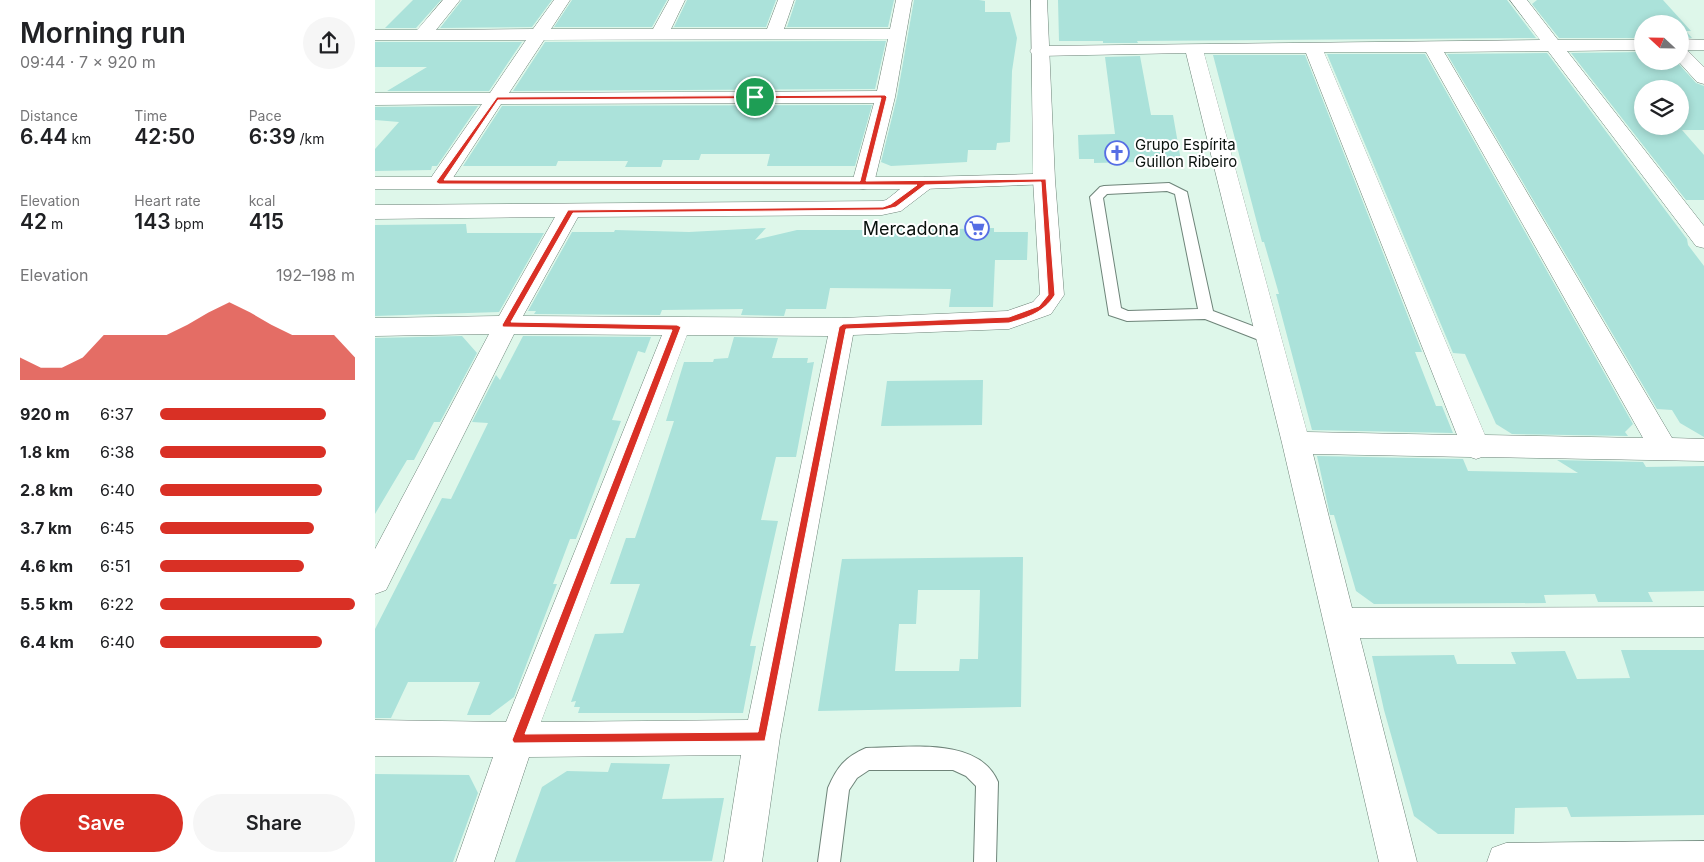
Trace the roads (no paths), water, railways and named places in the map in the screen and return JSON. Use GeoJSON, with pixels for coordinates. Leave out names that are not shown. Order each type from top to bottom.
{"type":"FeatureCollection","features":[{"type":"Feature","properties":{"kind":"street"},"geometry":{"type":"LineString","coordinates":[[422,34],[452,0]]}},
{"type":"Feature","properties":{"kind":"street"},"geometry":{"type":"LineString","coordinates":[[439,182],[497,99],[562,0]]}},
{"type":"Feature","properties":{"kind":"street"},"geometry":{"type":"LineString","coordinates":[[660,33],[677,0]]}},
{"type":"Feature","properties":{"kind":"street"},"geometry":{"type":"LineString","coordinates":[[775,33],[786,0]]}},
{"type":"Feature","properties":{"kind":"street"},"geometry":{"type":"LineString","coordinates":[[863,183],[885,97],[899,34],[904,0]]}},
{"type":"Feature","properties":{"kind":"street"},"geometry":{"type":"LineString","coordinates":[[375,327],[505,325],[843,327],[1009,320],[1026,316],[1042,308],[1052,295],[1044,180],[1039,0]]}},
{"type":"Feature","properties":{"kind":"street"},"geometry":{"type":"LineString","coordinates":[[1518,0],[1704,241]]}},
{"type":"Feature","properties":{"kind":"street"},"geometry":{"type":"LineString","coordinates":[[375,35],[899,34]]}},
{"type":"Feature","properties":{"kind":"street"},"geometry":{"type":"LineString","coordinates":[[1039,51],[1634,44]]}},
{"type":"Feature","properties":{"kind":"street"},"geometry":{"type":"LineString","coordinates":[[1689,44],[1704,44]]}},
{"type":"Feature","properties":{"kind":"street"},"geometry":{"type":"LineString","coordinates":[[1432,46],[1665,451]]}},
{"type":"Feature","properties":{"kind":"street"},"geometry":{"type":"LineString","coordinates":[[1313,47],[1476,448]]}},
{"type":"Feature","properties":{"kind":"street"},"geometry":{"type":"LineString","coordinates":[[1194,48],[1296,443],[1398,862]]}},
{"type":"Feature","properties":{"kind":"street"},"geometry":{"type":"LineString","coordinates":[[1689,62],[1704,78]]}},
{"type":"Feature","properties":{"kind":"street"},"geometry":{"type":"LineString","coordinates":[[375,99],[885,97]]}},
{"type":"Feature","properties":{"kind":"street"},"geometry":{"type":"LineString","coordinates":[[375,183],[923,183],[1044,180]]}},
{"type":"Feature","properties":{"kind":"street"},"geometry":{"type":"LineString","coordinates":[[375,212],[883,208],[893,206],[923,183]]}},
{"type":"Feature","properties":{"kind":"street"},"geometry":{"type":"LineString","coordinates":[[375,580],[505,325],[571,211]]}},
{"type":"Feature","properties":{"kind":"street"},"geometry":{"type":"LineString","coordinates":[[475,862],[517,740],[677,327]]}},
{"type":"Feature","properties":{"kind":"street"},"geometry":{"type":"LineString","coordinates":[[743,862],[762,737],[843,327]]}},
{"type":"Feature","properties":{"kind":"street"},"geometry":{"type":"LineString","coordinates":[[1296,443],[1476,448],[1704,450]]}},
{"type":"Feature","properties":{"kind":"street"},"geometry":{"type":"LineString","coordinates":[[1340,623],[1704,622]]}},
{"type":"Feature","properties":{"kind":"street"},"geometry":{"type":"LineString","coordinates":[[375,738],[517,740],[762,737]]}},
{"type":"Feature","properties":{"kind":"street"},"geometry":{"type":"LineString","coordinates":[[1506,862],[1704,860]]}},
{"type":"Feature","properties":{"kind":"lane"},"geometry":{"type":"LineString","coordinates":[[1206,314],[1181,192],[1169,187],[1105,190],[1099,193],[1096,197],[1114,310],[1127,316],[1206,314],[1269,338]]}},
{"type":"Feature","properties":{"kind":"lane"},"geometry":{"type":"LineString","coordinates":[[829,862],[839,788],[849,770],[866,758],[953,759],[974,768],[987,782],[985,862]]}},
{"type":"Feature","properties":{"kind":"place","name":"Grupo Espírita Guillon Ribeiro"},"geometry":{"type":"Point","coordinates":[1117,153]}},
{"type":"Feature","properties":{"kind":"place","name":"Mercadona"},"geometry":{"type":"Point","coordinates":[977,228]}}]}
